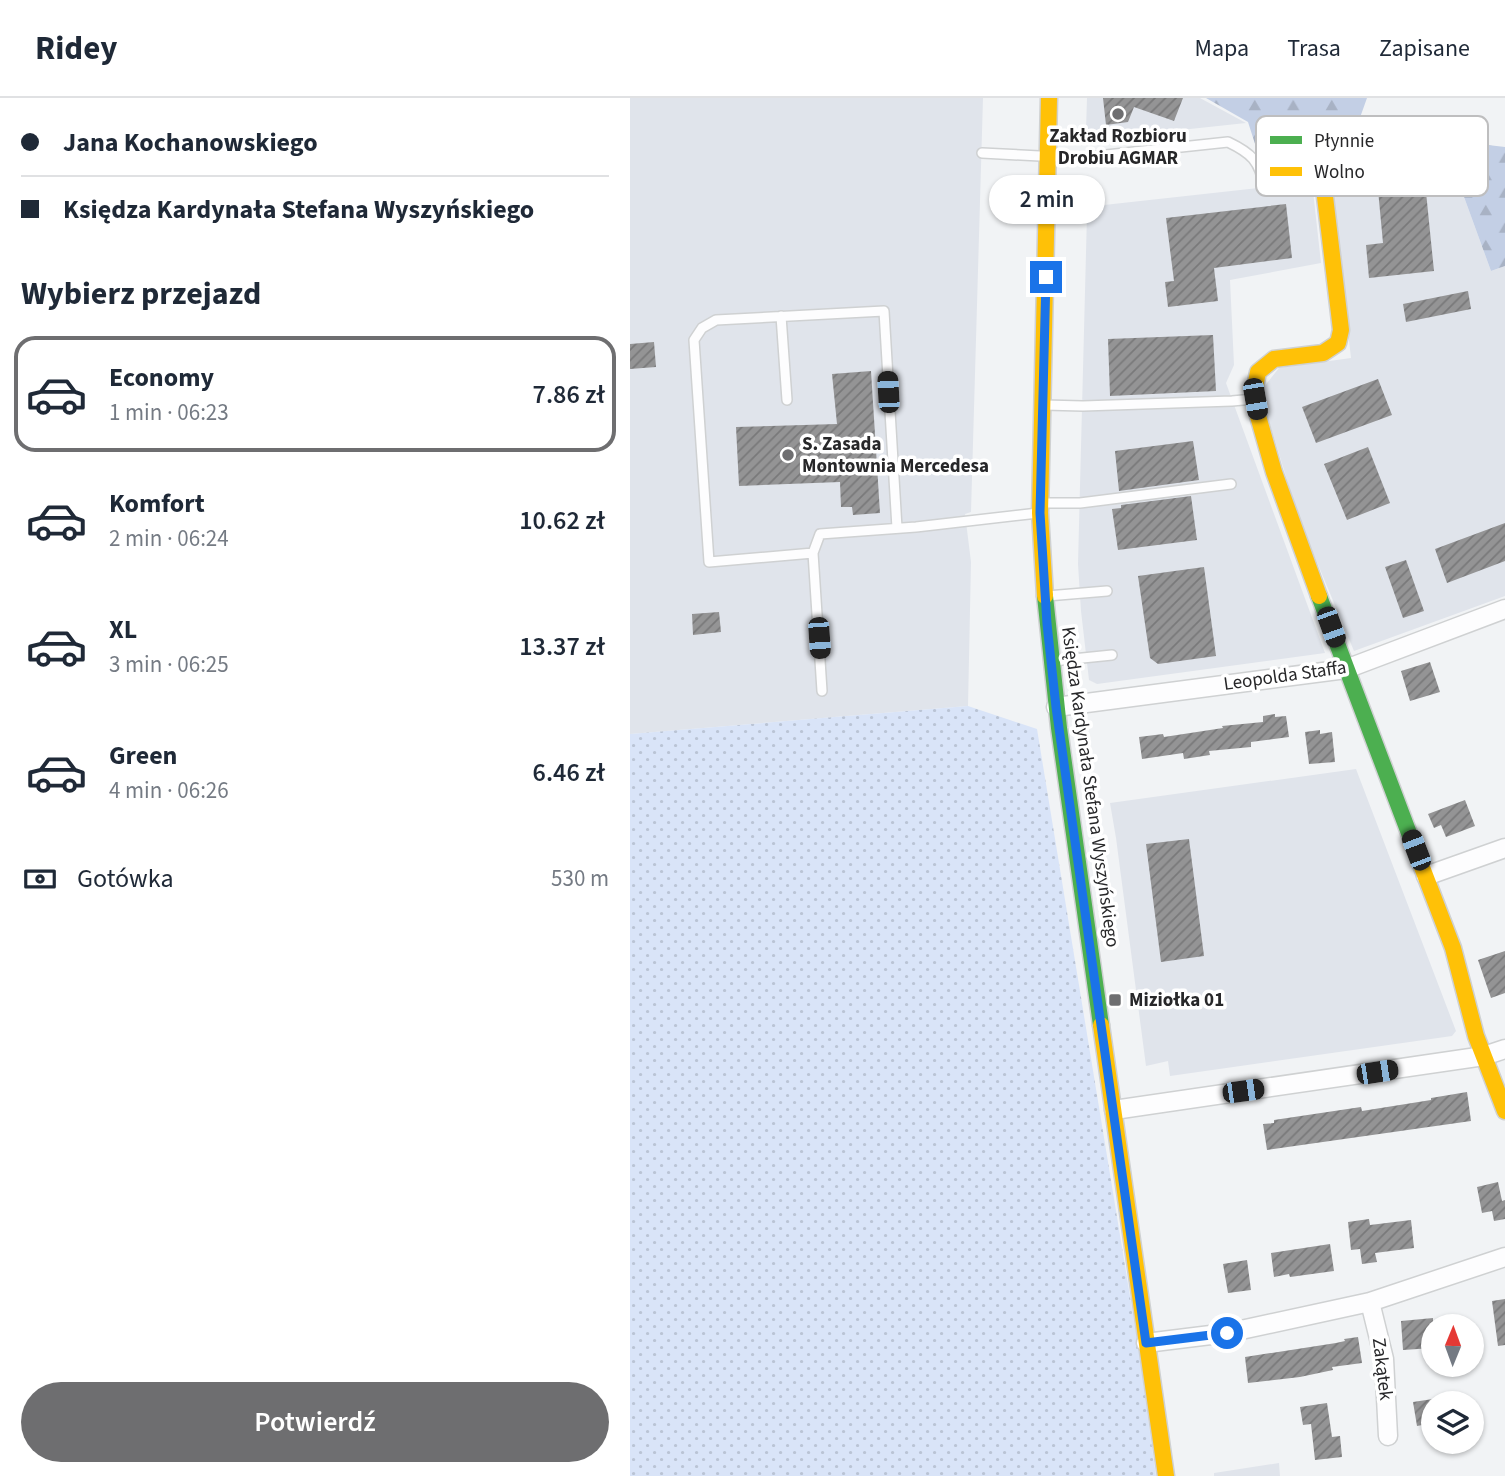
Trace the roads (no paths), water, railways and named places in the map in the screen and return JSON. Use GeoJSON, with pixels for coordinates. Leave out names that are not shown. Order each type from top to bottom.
{"type":"FeatureCollection","features":[{"type":"Feature","properties":{"kind":"street","name":"Księdza Kardynała Stefana Wyszyńskiego"},"geometry":{"type":"LineString","coordinates":[[1049,98],[1040,508],[1045,597],[1056,707],[1166,1476]]}},
{"type":"Feature","properties":{"kind":"street"},"geometry":{"type":"LineString","coordinates":[[1325,196],[1341,330],[1338,343],[1323,353],[1274,359],[1258,372],[1254,392],[1258,416],[1274,472],[1346,669],[1453,948],[1476,1036],[1505,1111]]}},
{"type":"Feature","properties":{"kind":"street","name":"Leopolda Staffa"},"geometry":{"type":"LineString","coordinates":[[1056,707],[1346,669],[1505,609]]}},
{"type":"Feature","properties":{"kind":"street"},"geometry":{"type":"LineString","coordinates":[[1426,876],[1505,848]]}},
{"type":"Feature","properties":{"kind":"street"},"geometry":{"type":"LineString","coordinates":[[1114,1110],[1484,1056],[1505,1049]]}},
{"type":"Feature","properties":{"kind":"street"},"geometry":{"type":"LineString","coordinates":[[1146,1343],[1227,1333],[1370,1301],[1505,1257]]}},
{"type":"Feature","properties":{"kind":"street","name":"Zakątek"},"geometry":{"type":"LineString","coordinates":[[1370,1301],[1384,1359],[1388,1436]]}},
{"type":"Feature","properties":{"kind":"lane"},"geometry":{"type":"LineString","coordinates":[[982,153],[1078,158],[1228,142],[1245,150],[1256,163]]}},
{"type":"Feature","properties":{"kind":"lane"},"geometry":{"type":"LineString","coordinates":[[813,553],[709,562],[694,340],[702,328],[716,320],[884,311],[897,528]]}},
{"type":"Feature","properties":{"kind":"lane"},"geometry":{"type":"LineString","coordinates":[[781,316],[787,400]]}},
{"type":"Feature","properties":{"kind":"lane"},"geometry":{"type":"LineString","coordinates":[[1043,405],[1255,399]]}},
{"type":"Feature","properties":{"kind":"lane"},"geometry":{"type":"LineString","coordinates":[[822,691],[813,553],[820,534],[897,528],[1231,484]]}},
{"type":"Feature","properties":{"kind":"lane"},"geometry":{"type":"LineString","coordinates":[[1045,597],[1107,591]]}},
{"type":"Feature","properties":{"kind":"lane"},"geometry":{"type":"LineString","coordinates":[[1051,661],[1112,655]]}},
{"type":"Feature","properties":{"kind":"place","name":"Zakład Rozbioru Drobiu AGMAR"},"geometry":{"type":"Point","coordinates":[1118,114]}},
{"type":"Feature","properties":{"kind":"place","name":"S. Zasada Montownia Mercedesa"},"geometry":{"type":"Point","coordinates":[788,455]}},
{"type":"Feature","properties":{"kind":"place","name":"Miziołka 01"},"geometry":{"type":"Point","coordinates":[1115,1000]}}]}
